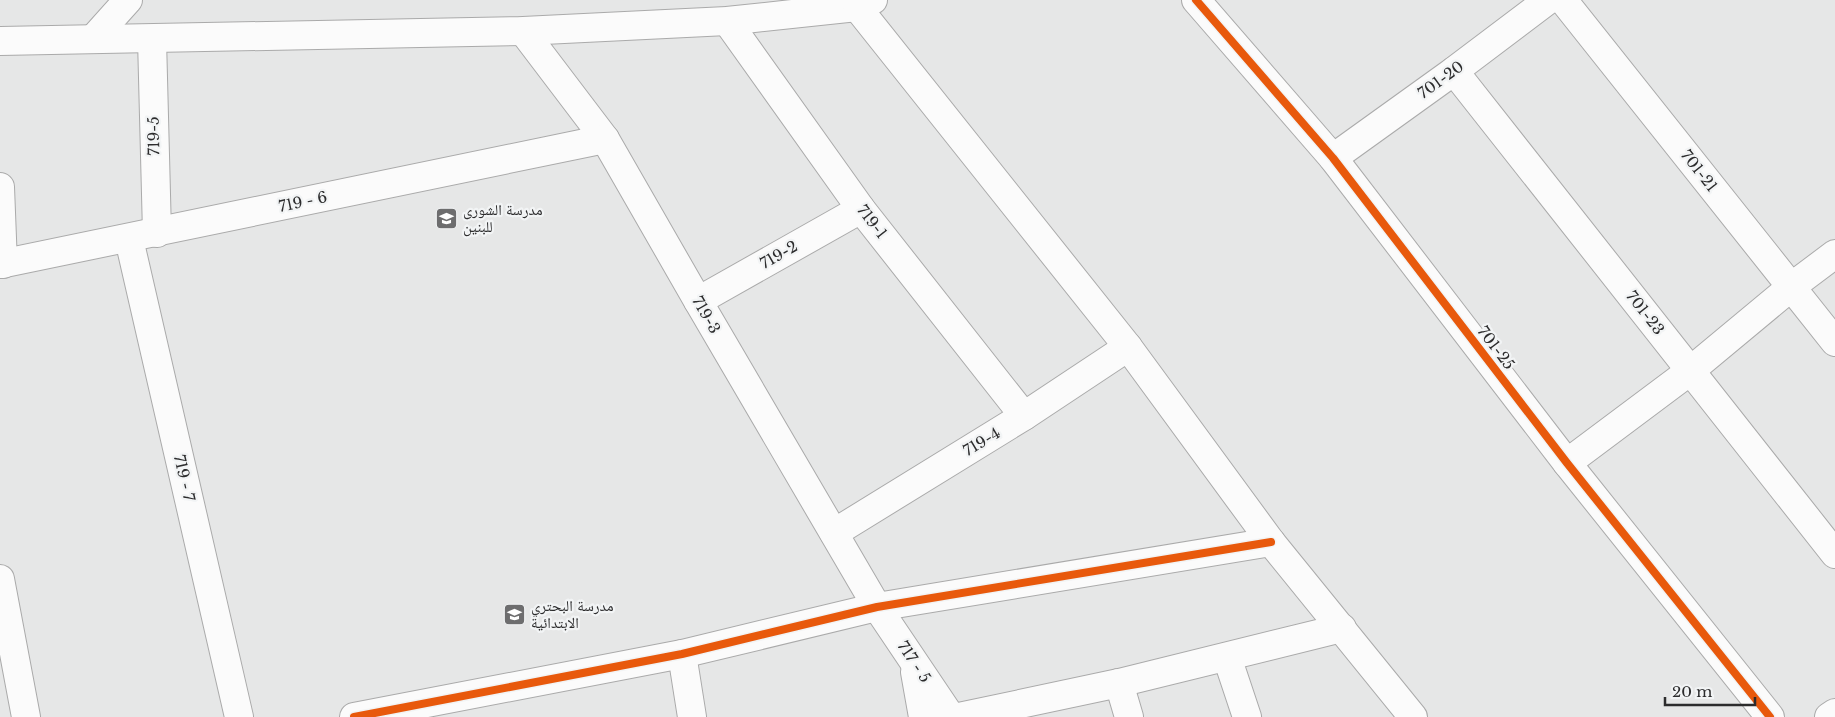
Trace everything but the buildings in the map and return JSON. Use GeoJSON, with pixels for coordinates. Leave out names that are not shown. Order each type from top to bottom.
{"type":"FeatureCollection","features":[{"type":"Feature","properties":{"kind":"street"},"geometry":{"type":"LineString","coordinates":[[94,39],[128,0]]}},
{"type":"Feature","properties":{"kind":"street","name":"701-25"},"geometry":{"type":"LineString","coordinates":[[1196,0],[1333,158],[1567,462],[1770,717]]}},
{"type":"Feature","properties":{"kind":"street","name":"701-20"},"geometry":{"type":"LineString","coordinates":[[1333,158],[1454,71],[1548,0]]}},
{"type":"Feature","properties":{"kind":"street","name":"701-21"},"geometry":{"type":"LineString","coordinates":[[1564,0],[1835,342]]}},
{"type":"Feature","properties":{"kind":"street"},"geometry":{"type":"LineString","coordinates":[[0,41],[524,30],[727,21],[860,2],[1128,347],[1271,542],[1413,717]]}},
{"type":"Feature","properties":{"kind":"street","name":"719-1"},"geometry":{"type":"LineString","coordinates":[[727,21],[861,209],[1024,416]]}},
{"type":"Feature","properties":{"kind":"street","name":"719-3"},"geometry":{"type":"LineString","coordinates":[[524,30],[605,139],[877,607]]}},
{"type":"Feature","properties":{"kind":"street","name":"719-5"},"geometry":{"type":"LineString","coordinates":[[152,38],[157,233]]}},
{"type":"Feature","properties":{"kind":"street","name":"701-23"},"geometry":{"type":"LineString","coordinates":[[1454,71],[1835,554]]}},
{"type":"Feature","properties":{"kind":"street","name":"719 - 6"},"geometry":{"type":"LineString","coordinates":[[2,264],[605,139]]}},
{"type":"Feature","properties":{"kind":"street"},"geometry":{"type":"LineString","coordinates":[[0,187],[2,264]]}},
{"type":"Feature","properties":{"kind":"street","name":"719-2"},"geometry":{"type":"LineString","coordinates":[[698,301],[861,209]]}},
{"type":"Feature","properties":{"kind":"street","name":"719 - 7"},"geometry":{"type":"LineString","coordinates":[[129,239],[239,717]]}},
{"type":"Feature","properties":{"kind":"street"},"geometry":{"type":"LineString","coordinates":[[1567,462],[1690,371],[1791,287],[1835,254]]}},
{"type":"Feature","properties":{"kind":"street","name":"719-4"},"geometry":{"type":"LineString","coordinates":[[834,533],[1024,416],[1128,347]]}},
{"type":"Feature","properties":{"kind":"street"},"geometry":{"type":"LineString","coordinates":[[354,717],[459,707],[877,607],[1271,542]]}},
{"type":"Feature","properties":{"kind":"street"},"geometry":{"type":"LineString","coordinates":[[0,578],[26,717]]}},
{"type":"Feature","properties":{"kind":"street","name":"717 - 5"},"geometry":{"type":"LineString","coordinates":[[877,607],[951,717]]}},
{"type":"Feature","properties":{"kind":"street"},"geometry":{"type":"LineString","coordinates":[[959,717],[1119,683],[1342,628]]}},
{"type":"Feature","properties":{"kind":"street"},"geometry":{"type":"LineString","coordinates":[[682,654],[692,717]]}},
{"type":"Feature","properties":{"kind":"street"},"geometry":{"type":"LineString","coordinates":[[1227,657],[1247,717]]}},
{"type":"Feature","properties":{"kind":"street"},"geometry":{"type":"LineString","coordinates":[[913,660],[924,717]]}},
{"type":"Feature","properties":{"kind":"street"},"geometry":{"type":"LineString","coordinates":[[1119,683],[1129,717]]}},
{"type":"Feature","properties":{"kind":"street"},"geometry":{"type":"LineString","coordinates":[[1829,717],[1835,713]]}},
{"type":"Feature","properties":{"kind":"cycle path"},"geometry":{"type":"LineString","coordinates":[[1196,0],[1333,158],[1567,463],[1770,717]]}},
{"type":"Feature","properties":{"kind":"cycle path"},"geometry":{"type":"LineString","coordinates":[[354,717],[682,654],[877,607],[1271,542]]}},
{"type":"Feature","properties":{"kind":"place","name":"مدرسة الشورى للبنين"},"geometry":{"type":"Point","coordinates":[447,219]}},
{"type":"Feature","properties":{"kind":"place","name":"مدرسة البحتري الابتدائية"},"geometry":{"type":"Point","coordinates":[515,615]}}]}
